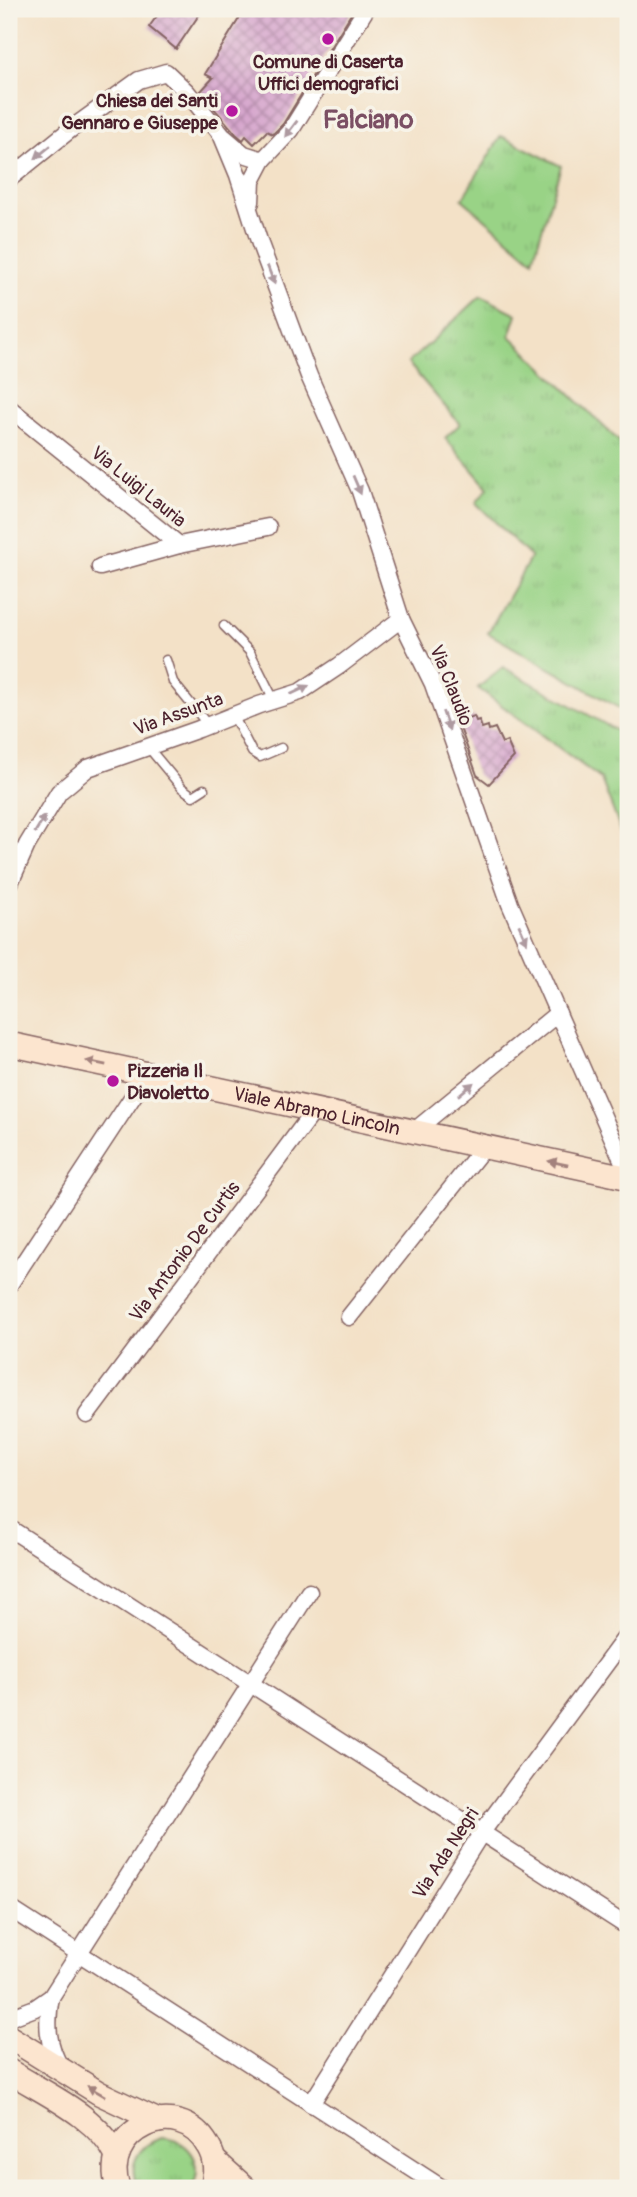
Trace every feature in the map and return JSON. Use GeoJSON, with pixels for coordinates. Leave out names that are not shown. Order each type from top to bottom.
{"type":"FeatureCollection","features":[{"type":"Feature","properties":{"kind":"street"},"geometry":{"type":"LineString","coordinates":[[251,210],[252,181],[263,160],[291,130],[366,9]]}},
{"type":"Feature","properties":{"kind":"street"},"geometry":{"type":"LineString","coordinates":[[9,179],[71,129],[139,80],[166,72],[187,92],[221,134],[244,155],[263,160]]}},
{"type":"Feature","properties":{"kind":"street"},"geometry":{"type":"LineString","coordinates":[[221,134],[251,210]]}},
{"type":"Feature","properties":{"kind":"street","name":"Via Claudio"},"geometry":{"type":"LineString","coordinates":[[251,210],[260,244],[309,376],[360,491],[401,619],[433,684],[510,904],[627,1176]]}},
{"type":"Feature","properties":{"kind":"street","name":"Via Luigi Lauria"},"geometry":{"type":"LineString","coordinates":[[9,408],[180,545]]}},
{"type":"Feature","properties":{"kind":"street"},"geometry":{"type":"LineString","coordinates":[[180,545],[268,527]]}},
{"type":"Feature","properties":{"kind":"street","name":"Via Luigi Lauria"},"geometry":{"type":"LineString","coordinates":[[100,567],[180,545]]}},
{"type":"Feature","properties":{"kind":"street","name":"Via Assunta"},"geometry":{"type":"LineString","coordinates":[[9,885],[27,845],[60,792],[88,768],[300,692],[401,619]]}},
{"type":"Feature","properties":{"kind":"street"},"geometry":{"type":"LineString","coordinates":[[413,1132],[558,1013]]}},
{"type":"Feature","properties":{"kind":"street","name":"Viale Abramo Lincoln"},"geometry":{"type":"LineString","coordinates":[[9,1044],[627,1176]]}},
{"type":"Feature","properties":{"kind":"street"},"geometry":{"type":"LineString","coordinates":[[9,1285],[147,1074]]}},
{"type":"Feature","properties":{"kind":"street","name":"Via Antonio De Curtis"},"geometry":{"type":"LineString","coordinates":[[87,1415],[314,1111]]}},
{"type":"Feature","properties":{"kind":"street"},"geometry":{"type":"LineString","coordinates":[[349,1317],[484,1147]]}},
{"type":"Feature","properties":{"kind":"street"},"geometry":{"type":"LineString","coordinates":[[9,1528],[628,1927]]}},
{"type":"Feature","properties":{"kind":"street"},"geometry":{"type":"LineString","coordinates":[[9,2018],[35,2008],[51,1997],[309,1592]]}},
{"type":"Feature","properties":{"kind":"street","name":"Via Ada Negri"},"geometry":{"type":"LineString","coordinates":[[311,2104],[482,1832],[628,1634]]}},
{"type":"Feature","properties":{"kind":"street"},"geometry":{"type":"LineString","coordinates":[[9,1908],[442,2188]]}},
{"type":"Feature","properties":{"kind":"street"},"geometry":{"type":"LineString","coordinates":[[51,1997],[47,2030],[53,2055],[63,2071]]}},
{"type":"Feature","properties":{"kind":"street"},"geometry":{"type":"LineString","coordinates":[[9,2037],[116,2102],[158,2121],[179,2123],[198,2133],[214,2160],[212,2188]]}},
{"type":"Feature","properties":{"kind":"street"},"geometry":{"type":"LineString","coordinates":[[9,2071],[96,2127],[117,2156]]}},
{"type":"Feature","properties":{"kind":"street"},"geometry":{"type":"LineString","coordinates":[[118,2188],[115,2175],[117,2156],[125,2140],[140,2127],[158,2121]]}},
{"type":"Feature","properties":{"kind":"street"},"geometry":{"type":"LineString","coordinates":[[214,2160],[245,2188]]}},
{"type":"Feature","properties":{"kind":"lane"},"geometry":{"type":"LineString","coordinates":[[224,626],[250,652],[274,700]]}},
{"type":"Feature","properties":{"kind":"lane"},"geometry":{"type":"LineString","coordinates":[[166,660],[173,682],[208,725]]}},
{"type":"Feature","properties":{"kind":"lane"},"geometry":{"type":"LineString","coordinates":[[233,715],[252,752],[260,757],[281,748]]}},
{"type":"Feature","properties":{"kind":"lane"},"geometry":{"type":"LineString","coordinates":[[148,747],[182,788],[193,796],[204,789]]}},
{"type":"Feature","properties":{"kind":"green space"},"geometry":{"type":"Polygon","coordinates":[[[501,136],[561,166],[533,260],[462,199],[501,136]]]}},
{"type":"Feature","properties":{"kind":"green space"},"geometry":{"type":"Polygon","coordinates":[[[481,296],[517,314],[510,336],[628,450],[628,713],[488,633],[531,557],[476,503],[488,488],[445,438],[460,424],[408,363],[481,296]]]}},
{"type":"Feature","properties":{"kind":"green space"},"geometry":{"type":"Polygon","coordinates":[[[503,667],[628,737],[628,849],[601,779],[478,688],[503,667]]]}},
{"type":"Feature","properties":{"kind":"green space"},"geometry":{"type":"Polygon","coordinates":[[[162,2138],[180,2143],[192,2154],[197,2170],[192,2188],[139,2188],[134,2172],[137,2157],[146,2146],[162,2138]]]}},
{"type":"Feature","properties":{"kind":"building"},"geometry":{"type":"Polygon","coordinates":[[[162,9],[203,9],[176,49],[149,27],[162,9]]]}},
{"type":"Feature","properties":{"kind":"building","name":"Comune di Caserta Uffici demografici"},"geometry":{"type":"Polygon","coordinates":[[[245,9],[354,9],[283,124],[273,134],[267,131],[254,144],[246,136],[243,140],[236,134],[200,92],[213,78],[205,74],[245,9]]]}},
{"type":"Feature","properties":{"kind":"building"},"geometry":{"type":"Polygon","coordinates":[[[474,716],[482,728],[495,728],[502,743],[507,741],[514,757],[489,784],[477,775],[458,722],[474,716]]]}},
{"type":"Feature","properties":{"kind":"place","name":"Comune di Caserta Uffici demografici"},"geometry":{"type":"Point","coordinates":[328,39]}},
{"type":"Feature","properties":{"kind":"place","name":"Chiesa dei Santi Gennaro e Giuseppe"},"geometry":{"type":"Point","coordinates":[232,111]}},
{"type":"Feature","properties":{"kind":"place","name":"Pizzeria Il Diavoletto"},"geometry":{"type":"Point","coordinates":[113,1081]}},
{"type":"Feature","properties":{"kind":"district","name":"Falciano"},"geometry":{"type":"Point","coordinates":[368,119]}}]}
